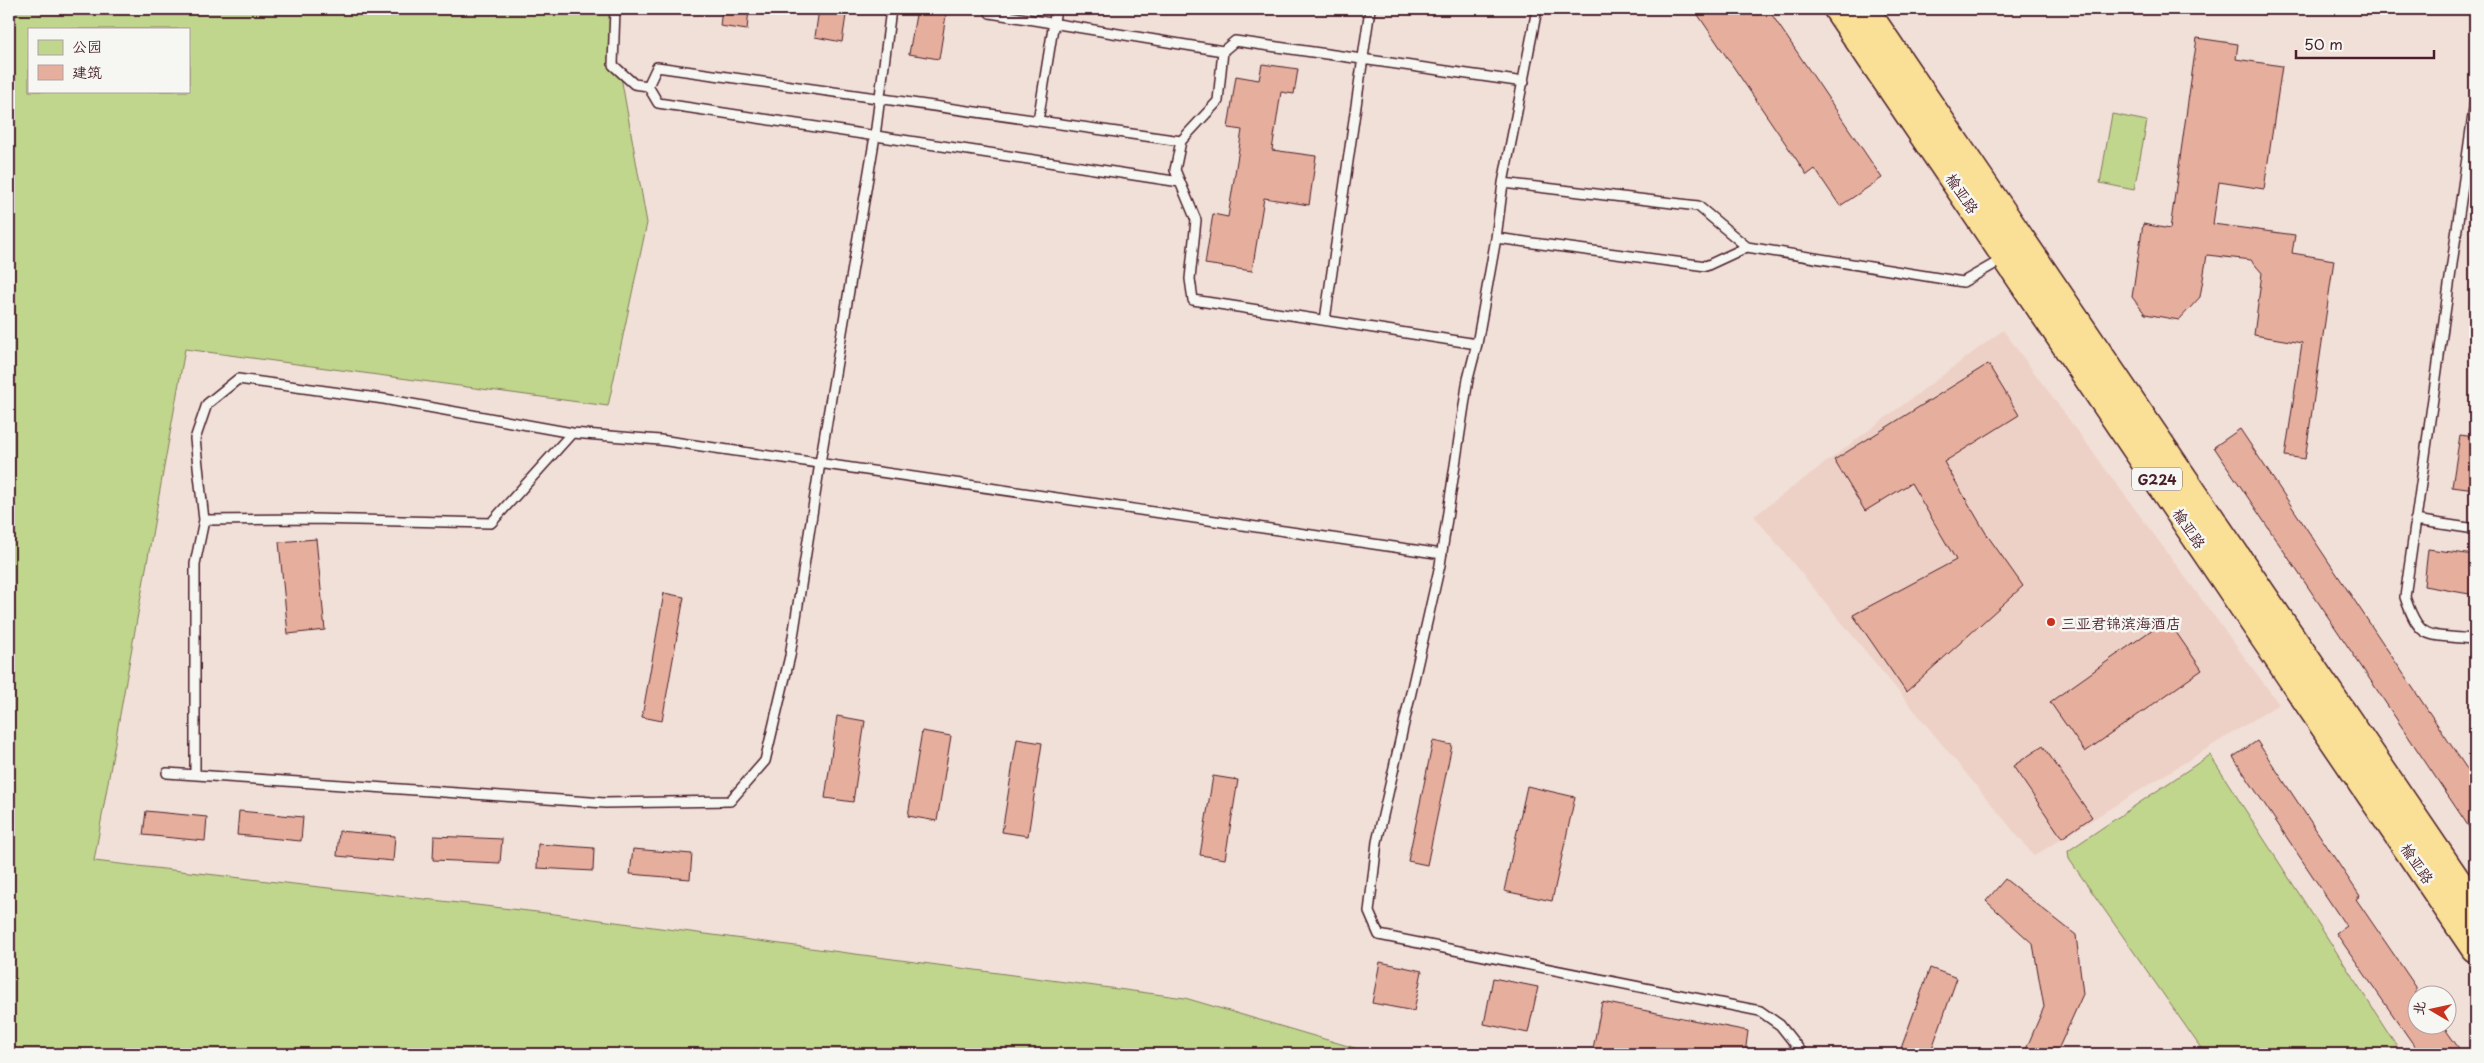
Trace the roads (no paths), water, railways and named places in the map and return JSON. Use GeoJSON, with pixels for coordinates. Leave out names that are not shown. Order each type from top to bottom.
{"type":"FeatureCollection","features":[{"type":"Feature","properties":{"kind":"highway","name":"榆亚路"},"geometry":{"type":"LineString","coordinates":[[1838,9],[2475,948]]}},
{"type":"Feature","properties":{"kind":"highway","name":"榆亚路"},"geometry":{"type":"LineString","coordinates":[[1864,9],[2475,908]]}},
{"type":"Feature","properties":{"kind":"lane"},"geometry":{"type":"LineString","coordinates":[[615,9],[613,65],[634,84],[648,86]]}},
{"type":"Feature","properties":{"kind":"lane"},"geometry":{"type":"LineString","coordinates":[[167,773],[605,803],[730,801],[765,760],[790,656],[820,462],[875,136],[878,98],[891,9]]}},
{"type":"Feature","properties":{"kind":"lane"},"geometry":{"type":"LineString","coordinates":[[1038,121],[1056,9]]}},
{"type":"Feature","properties":{"kind":"lane"},"geometry":{"type":"LineString","coordinates":[[1325,320],[1370,9]]}},
{"type":"Feature","properties":{"kind":"lane"},"geometry":{"type":"LineString","coordinates":[[1537,9],[1504,182],[1477,344],[1468,379],[1442,554],[1377,842],[1369,912],[1379,935],[1760,1011],[1780,1025],[1803,1054]]}},
{"type":"Feature","properties":{"kind":"lane"},"geometry":{"type":"LineString","coordinates":[[990,13],[1223,51]]}},
{"type":"Feature","properties":{"kind":"lane"},"geometry":{"type":"LineString","coordinates":[[1477,344],[1193,300],[1190,279],[1196,220],[1176,170],[1181,141],[1218,101],[1223,51],[1235,41],[1524,82]]}},
{"type":"Feature","properties":{"kind":"lane"},"geometry":{"type":"LineString","coordinates":[[648,86],[657,67],[1181,141]]}},
{"type":"Feature","properties":{"kind":"lane"},"geometry":{"type":"LineString","coordinates":[[648,86],[658,103],[1180,182]]}},
{"type":"Feature","properties":{"kind":"lane"},"geometry":{"type":"LineString","coordinates":[[2471,639],[2425,633],[2413,622],[2405,597],[2475,101]]}},
{"type":"Feature","properties":{"kind":"lane"},"geometry":{"type":"LineString","coordinates":[[1504,182],[1698,206],[1747,247],[1963,282],[2006,257]]}},
{"type":"Feature","properties":{"kind":"lane"},"geometry":{"type":"LineString","coordinates":[[1496,238],[1706,266],[1747,247]]}},
{"type":"Feature","properties":{"kind":"lane"},"geometry":{"type":"LineString","coordinates":[[195,776],[195,564],[204,520],[196,439],[207,404],[238,379],[384,398],[572,433],[660,440],[820,462],[1442,554]]}},
{"type":"Feature","properties":{"kind":"lane"},"geometry":{"type":"LineString","coordinates":[[204,520],[312,519],[491,523],[572,433]]}},
{"type":"Feature","properties":{"kind":"lane"},"geometry":{"type":"LineString","coordinates":[[2415,520],[2475,529]]}},
{"type":"Feature","properties":{"kind":"place","name":"三亚君锦滨海酒店"},"geometry":{"type":"Point","coordinates":[2051,622]}}]}
